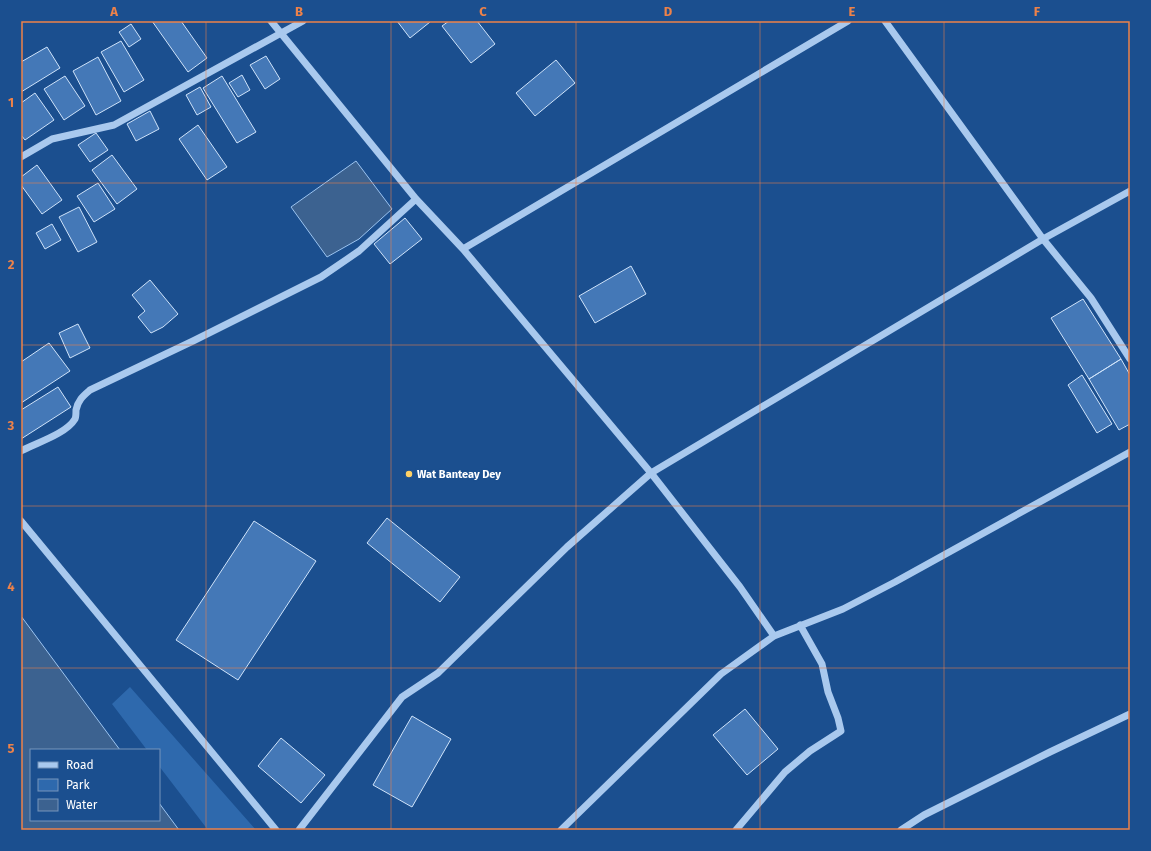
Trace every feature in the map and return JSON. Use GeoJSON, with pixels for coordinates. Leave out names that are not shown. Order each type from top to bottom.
{"type":"FeatureCollection","features":[{"type":"Feature","properties":{"kind":"street"},"geometry":{"type":"LineString","coordinates":[[271,21],[416,199],[463,250],[651,473],[740,587],[774,636]]}},
{"type":"Feature","properties":{"kind":"street"},"geometry":{"type":"LineString","coordinates":[[22,155],[52,139],[114,125],[303,21]]}},
{"type":"Feature","properties":{"kind":"street"},"geometry":{"type":"LineString","coordinates":[[463,250],[848,21]]}},
{"type":"Feature","properties":{"kind":"street"},"geometry":{"type":"LineString","coordinates":[[885,21],[1043,239],[1091,298],[1130,360]]}},
{"type":"Feature","properties":{"kind":"street"},"geometry":{"type":"LineString","coordinates":[[299,830],[402,697],[438,672],[566,547],[651,473],[1043,239],[1130,191]]}},
{"type":"Feature","properties":{"kind":"street"},"geometry":{"type":"LineString","coordinates":[[21,451],[67,428],[76,419],[76,410],[79,399],[90,390],[193,341],[321,277],[359,251],[416,199]]}},
{"type":"Feature","properties":{"kind":"street"},"geometry":{"type":"LineString","coordinates":[[561,830],[721,674],[774,636],[843,609],[895,582],[1130,452]]}},
{"type":"Feature","properties":{"kind":"street"},"geometry":{"type":"LineString","coordinates":[[21,521],[276,830]]}},
{"type":"Feature","properties":{"kind":"street"},"geometry":{"type":"LineString","coordinates":[[736,830],[786,772],[810,751],[841,731],[838,718],[828,692],[822,664],[800,626]]}},
{"type":"Feature","properties":{"kind":"street"},"geometry":{"type":"LineString","coordinates":[[901,830],[924,815],[1130,714]]}},
{"type":"Feature","properties":{"kind":"green space"},"geometry":{"type":"Polygon","coordinates":[[[130,687],[256,830],[208,830],[160,767],[160,749],[146,749],[112,704],[130,687]]]}},
{"type":"Feature","properties":{"kind":"water"},"geometry":{"type":"Polygon","coordinates":[[[356,161],[392,209],[359,239],[327,257],[291,207],[356,161]]]}},
{"type":"Feature","properties":{"kind":"water"},"geometry":{"type":"Polygon","coordinates":[[[21,616],[119,749],[30,749],[30,821],[160,821],[160,804],[179,830],[21,830],[21,616]]]}},
{"type":"Feature","properties":{"kind":"building"},"geometry":{"type":"Polygon","coordinates":[[[152,21],[181,21],[207,58],[188,72],[152,21]]]}},
{"type":"Feature","properties":{"kind":"building"},"geometry":{"type":"Polygon","coordinates":[[[397,21],[429,21],[430,22],[410,38],[397,21]]]}},
{"type":"Feature","properties":{"kind":"building"},"geometry":{"type":"Polygon","coordinates":[[[449,21],[477,21],[495,44],[471,63],[442,26],[449,21]]]}},
{"type":"Feature","properties":{"kind":"building"},"geometry":{"type":"Polygon","coordinates":[[[131,24],[141,39],[129,47],[119,32],[131,24]]]}},
{"type":"Feature","properties":{"kind":"building"},"geometry":{"type":"Polygon","coordinates":[[[121,41],[144,80],[124,92],[101,52],[121,41]]]}},
{"type":"Feature","properties":{"kind":"building"},"geometry":{"type":"Polygon","coordinates":[[[47,47],[60,68],[21,92],[21,62],[47,47]]]}},
{"type":"Feature","properties":{"kind":"building"},"geometry":{"type":"Polygon","coordinates":[[[266,56],[280,79],[265,89],[250,65],[266,56]]]}},
{"type":"Feature","properties":{"kind":"building"},"geometry":{"type":"Polygon","coordinates":[[[98,57],[121,101],[96,115],[73,71],[98,57]]]}},
{"type":"Feature","properties":{"kind":"building"},"geometry":{"type":"Polygon","coordinates":[[[556,60],[575,83],[535,116],[516,93],[556,60]]]}},
{"type":"Feature","properties":{"kind":"building"},"geometry":{"type":"Polygon","coordinates":[[[242,75],[250,90],[238,97],[229,83],[242,75]]]}},
{"type":"Feature","properties":{"kind":"building"},"geometry":{"type":"Polygon","coordinates":[[[65,76],[85,106],[64,120],[44,89],[65,76]]]}},
{"type":"Feature","properties":{"kind":"building"},"geometry":{"type":"Polygon","coordinates":[[[222,76],[256,132],[237,143],[203,88],[222,76]]]}},
{"type":"Feature","properties":{"kind":"building"},"geometry":{"type":"Polygon","coordinates":[[[200,87],[211,107],[197,115],[186,95],[200,87]]]}},
{"type":"Feature","properties":{"kind":"building"},"geometry":{"type":"Polygon","coordinates":[[[35,93],[54,120],[25,140],[21,135],[21,103],[35,93]]]}},
{"type":"Feature","properties":{"kind":"building"},"geometry":{"type":"Polygon","coordinates":[[[150,111],[159,129],[136,141],[127,124],[150,111]]]}},
{"type":"Feature","properties":{"kind":"building"},"geometry":{"type":"Polygon","coordinates":[[[198,125],[227,167],[207,180],[179,139],[198,125]]]}},
{"type":"Feature","properties":{"kind":"building"},"geometry":{"type":"Polygon","coordinates":[[[96,133],[108,150],[90,162],[78,145],[96,133]]]}},
{"type":"Feature","properties":{"kind":"building"},"geometry":{"type":"Polygon","coordinates":[[[112,155],[137,189],[117,204],[92,170],[112,155]]]}},
{"type":"Feature","properties":{"kind":"building"},"geometry":{"type":"Polygon","coordinates":[[[37,165],[62,200],[42,214],[21,185],[21,177],[37,165]]]}},
{"type":"Feature","properties":{"kind":"building"},"geometry":{"type":"Polygon","coordinates":[[[98,183],[115,209],[94,222],[77,196],[98,183]]]}},
{"type":"Feature","properties":{"kind":"building"},"geometry":{"type":"Polygon","coordinates":[[[79,207],[97,242],[78,252],[59,217],[79,207]]]}},
{"type":"Feature","properties":{"kind":"building"},"geometry":{"type":"Polygon","coordinates":[[[405,218],[422,239],[390,264],[374,244],[405,218]]]}},
{"type":"Feature","properties":{"kind":"building"},"geometry":{"type":"Polygon","coordinates":[[[52,224],[61,240],[45,249],[36,233],[52,224]]]}},
{"type":"Feature","properties":{"kind":"building"},"geometry":{"type":"Polygon","coordinates":[[[631,266],[646,294],[595,323],[579,296],[631,266]]]}},
{"type":"Feature","properties":{"kind":"building"},"geometry":{"type":"Polygon","coordinates":[[[150,280],[178,314],[163,327],[151,333],[138,317],[145,311],[132,295],[150,280]]]}},
{"type":"Feature","properties":{"kind":"building"},"geometry":{"type":"Polygon","coordinates":[[[1083,299],[1121,359],[1089,379],[1051,318],[1083,299]]]}},
{"type":"Feature","properties":{"kind":"building"},"geometry":{"type":"Polygon","coordinates":[[[78,324],[90,348],[70,358],[59,333],[78,324]]]}},
{"type":"Feature","properties":{"kind":"building"},"geometry":{"type":"Polygon","coordinates":[[[49,343],[70,371],[21,403],[21,362],[49,343]]]}},
{"type":"Feature","properties":{"kind":"building"},"geometry":{"type":"Polygon","coordinates":[[[1121,359],[1130,375],[1130,424],[1119,430],[1089,379],[1121,359]]]}},
{"type":"Feature","properties":{"kind":"building"},"geometry":{"type":"Polygon","coordinates":[[[1082,375],[1112,424],[1097,433],[1068,385],[1082,375]]]}},
{"type":"Feature","properties":{"kind":"building"},"geometry":{"type":"Polygon","coordinates":[[[58,387],[71,407],[21,439],[21,410],[58,387]]]}},
{"type":"Feature","properties":{"kind":"building"},"geometry":{"type":"Polygon","coordinates":[[[387,518],[460,577],[440,602],[367,543],[387,518]]]}},
{"type":"Feature","properties":{"kind":"building"},"geometry":{"type":"Polygon","coordinates":[[[254,521],[316,561],[238,680],[176,640],[254,521]]]}},
{"type":"Feature","properties":{"kind":"building"},"geometry":{"type":"Polygon","coordinates":[[[745,709],[778,749],[747,775],[713,735],[745,709]]]}},
{"type":"Feature","properties":{"kind":"building"},"geometry":{"type":"Polygon","coordinates":[[[412,716],[451,739],[412,807],[373,785],[412,716]]]}},
{"type":"Feature","properties":{"kind":"building"},"geometry":{"type":"Polygon","coordinates":[[[281,738],[325,775],[301,803],[258,766],[281,738]]]}},
{"type":"Feature","properties":{"kind":"place","name":"Wat Banteay Dey"},"geometry":{"type":"Point","coordinates":[409,474]}}]}
